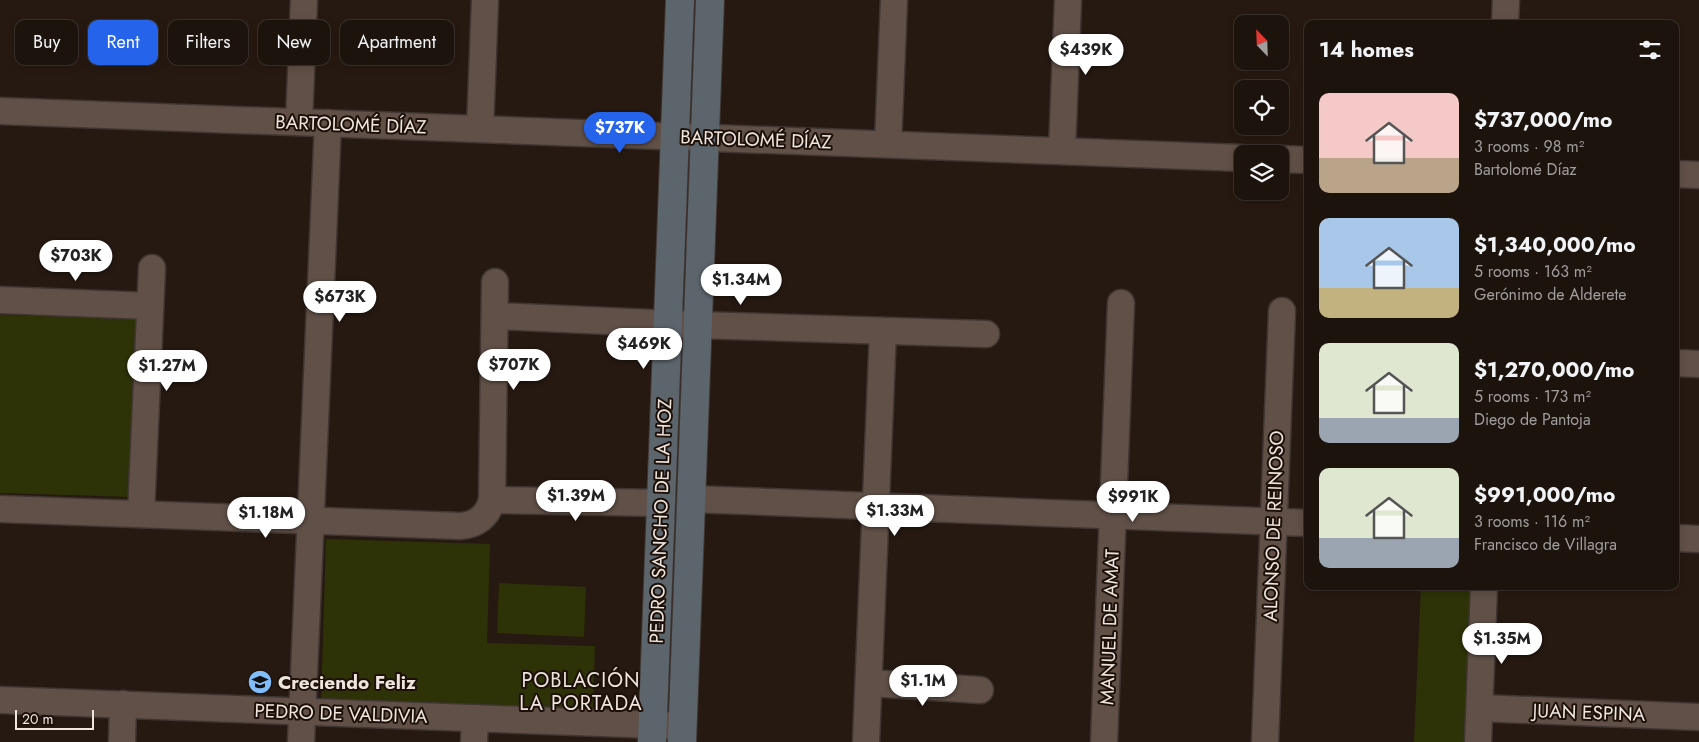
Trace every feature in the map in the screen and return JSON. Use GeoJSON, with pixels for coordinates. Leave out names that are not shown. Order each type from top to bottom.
{"type":"FeatureCollection","features":[{"type":"Feature","properties":{"kind":"street"},"geometry":{"type":"LineString","coordinates":[[299,122],[304,0]]}},
{"type":"Feature","properties":{"kind":"street"},"geometry":{"type":"LineString","coordinates":[[480,129],[485,0]]}},
{"type":"Feature","properties":{"kind":"street","name":"PEDRO SANCHO DE LA HOZ"},"geometry":{"type":"LineString","coordinates":[[652,733],[680,0]]}},
{"type":"Feature","properties":{"kind":"street","name":"PEDRO SANCHO DE LA HOZ"},"geometry":{"type":"LineString","coordinates":[[682,734],[710,0]]}},
{"type":"Feature","properties":{"kind":"street"},"geometry":{"type":"LineString","coordinates":[[888,144],[894,0]]}},
{"type":"Feature","properties":{"kind":"street"},"geometry":{"type":"LineString","coordinates":[[1062,151],[1068,0]]}},
{"type":"Feature","properties":{"kind":"street"},"geometry":{"type":"LineString","coordinates":[[1505,20],[1506,0]]}},
{"type":"Feature","properties":{"kind":"street","name":"BARTOLOMÉ DÍAZ"},"geometry":{"type":"LineString","coordinates":[[0,111],[1234,158]]}},
{"type":"Feature","properties":{"kind":"street"},"geometry":{"type":"LineString","coordinates":[[301,742],[328,123]]}},
{"type":"Feature","properties":{"kind":"street"},"geometry":{"type":"LineString","coordinates":[[1289,159],[1304,160]]}},
{"type":"Feature","properties":{"kind":"street"},"geometry":{"type":"LineString","coordinates":[[1679,174],[1699,175]]}},
{"type":"Feature","properties":{"kind":"street"},"geometry":{"type":"LineString","coordinates":[[141,514],[152,268]]}},
{"type":"Feature","properties":{"kind":"street"},"geometry":{"type":"LineString","coordinates":[[0,509],[468,526],[475,523],[487,513],[492,500],[495,282]]}},
{"type":"Feature","properties":{"kind":"street"},"geometry":{"type":"LineString","coordinates":[[0,300],[150,306]]}},
{"type":"Feature","properties":{"kind":"street","name":"MANUEL DE AMAT"},"geometry":{"type":"LineString","coordinates":[[1104,742],[1121,303]]}},
{"type":"Feature","properties":{"kind":"street","name":"ALONSO DE REINOSO"},"geometry":{"type":"LineString","coordinates":[[1265,742],[1282,311]]}},
{"type":"Feature","properties":{"kind":"street"},"geometry":{"type":"LineString","coordinates":[[495,316],[667,324],[986,334]]}},
{"type":"Feature","properties":{"kind":"street"},"geometry":{"type":"LineString","coordinates":[[866,742],[883,331]]}},
{"type":"Feature","properties":{"kind":"street"},"geometry":{"type":"LineString","coordinates":[[1679,363],[1699,364]]}},
{"type":"Feature","properties":{"kind":"street"},"geometry":{"type":"LineString","coordinates":[[691,499],[1304,523]]}},
{"type":"Feature","properties":{"kind":"street"},"geometry":{"type":"LineString","coordinates":[[492,500],[661,503]]}},
{"type":"Feature","properties":{"kind":"street"},"geometry":{"type":"LineString","coordinates":[[1679,538],[1699,539]]}},
{"type":"Feature","properties":{"kind":"street"},"geometry":{"type":"LineString","coordinates":[[1478,742],[1484,590]]}},
{"type":"Feature","properties":{"kind":"street"},"geometry":{"type":"LineString","coordinates":[[869,683],[980,690]]}},
{"type":"Feature","properties":{"kind":"street","name":"PEDRO DE VALDIVIA"},"geometry":{"type":"LineString","coordinates":[[0,700],[302,711],[475,730],[682,734]]}},
{"type":"Feature","properties":{"kind":"street"},"geometry":{"type":"LineString","coordinates":[[122,742],[123,704]]}},
{"type":"Feature","properties":{"kind":"street","name":"JUAN ESPINA"},"geometry":{"type":"LineString","coordinates":[[1480,708],[1699,717]]}},
{"type":"Feature","properties":{"kind":"green space"},"geometry":{"type":"Polygon","coordinates":[[[0,315],[138,319],[133,497],[0,493],[0,315]]]}},
{"type":"Feature","properties":{"kind":"green space"},"geometry":{"type":"Polygon","coordinates":[[[326,539],[490,544],[487,643],[595,646],[593,709],[321,702],[326,539]]]}},
{"type":"Feature","properties":{"kind":"green space"},"geometry":{"type":"Polygon","coordinates":[[[499,583],[586,587],[584,637],[497,633],[499,583]]]}},
{"type":"Feature","properties":{"kind":"green space"},"geometry":{"type":"Polygon","coordinates":[[[1421,590],[1471,590],[1464,742],[1414,742],[1421,590]]]}},
{"type":"Feature","properties":{"kind":"place","name":"Creciendo Feliz"},"geometry":{"type":"Point","coordinates":[260,682]}},
{"type":"Feature","properties":{"kind":"district","name":"POBLACIÓN LA PORTADA"},"geometry":{"type":"Point","coordinates":[581,692]}}]}
